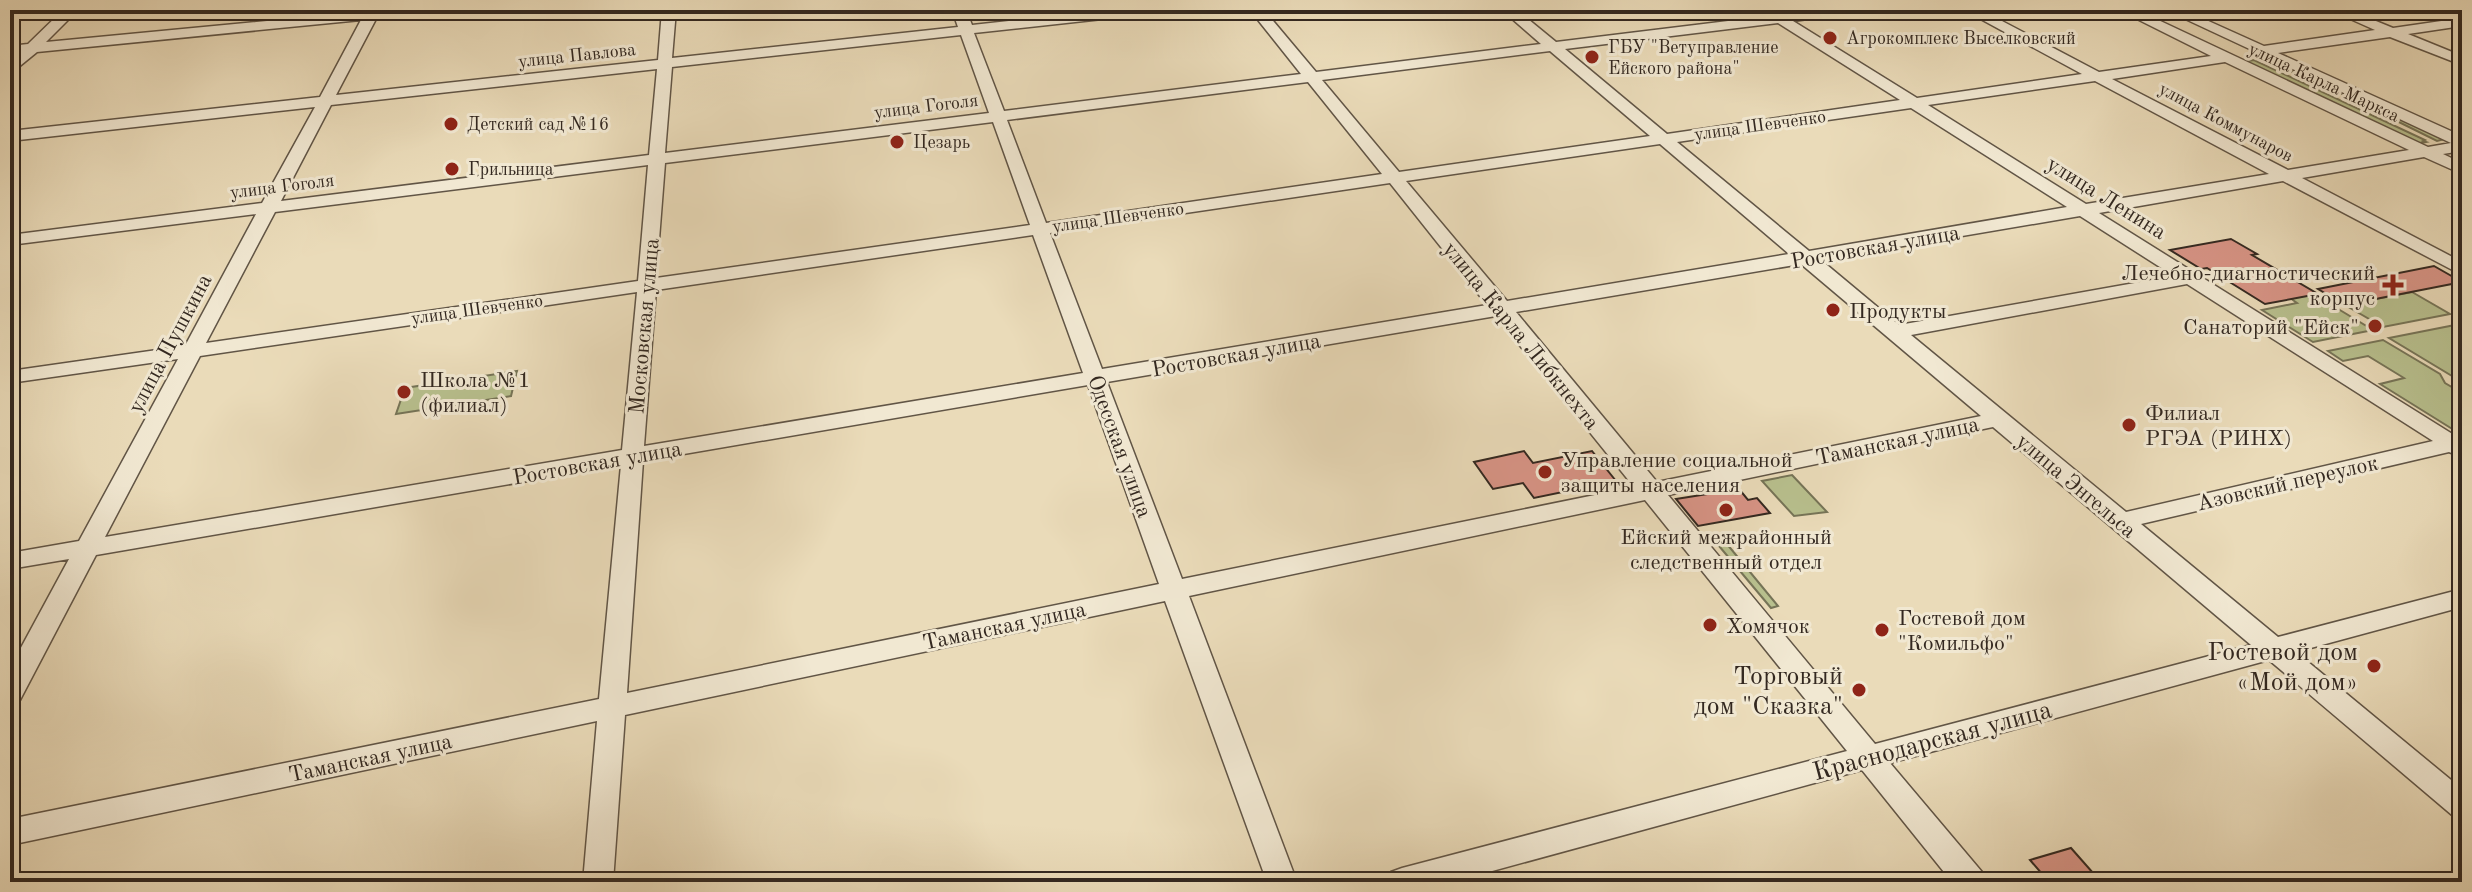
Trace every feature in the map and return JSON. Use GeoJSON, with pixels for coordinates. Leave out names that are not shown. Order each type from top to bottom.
{"type":"FeatureCollection","features":[{"type":"Feature","properties":{"kind":"street"},"geometry":{"type":"LineString","coordinates":[[10,70],[71,10]]}},
{"type":"Feature","properties":{"kind":"street"},"geometry":{"type":"LineString","coordinates":[[10,50],[426,10]]}},
{"type":"Feature","properties":{"kind":"street","name":"Московская улица"},"geometry":{"type":"LineString","coordinates":[[598,882],[669,10]]}},
{"type":"Feature","properties":{"kind":"street","name":"Одесская улица"},"geometry":{"type":"LineString","coordinates":[[959,10],[1282,882]]}},
{"type":"Feature","properties":{"kind":"street","name":"улица Павлова"},"geometry":{"type":"LineString","coordinates":[[10,136],[1148,10]]}},
{"type":"Feature","properties":{"kind":"street","name":"улица Карла Либкнехта"},"geometry":{"type":"LineString","coordinates":[[1257,10],[1971,882]]}},
{"type":"Feature","properties":{"kind":"street","name":"улица Энгельса"},"geometry":{"type":"LineString","coordinates":[[1509,10],[2462,806]]}},
{"type":"Feature","properties":{"kind":"street","name":"улица Гоголя"},"geometry":{"type":"LineString","coordinates":[[10,240],[1553,47],[1774,14],[1846,10]]}},
{"type":"Feature","properties":{"kind":"street","name":"улица Коммунаров"},"geometry":{"type":"LineString","coordinates":[[1971,10],[2462,269]]}},
{"type":"Feature","properties":{"kind":"street","name":"улица Карла Маркса"},"geometry":{"type":"LineString","coordinates":[[2126,10],[2462,169]]}},
{"type":"Feature","properties":{"kind":"street"},"geometry":{"type":"LineString","coordinates":[[2150,10],[2458,148]]}},
{"type":"Feature","properties":{"kind":"street","name":"улица Карла Маркса"},"geometry":{"type":"LineString","coordinates":[[2173,10],[2458,148]]}},
{"type":"Feature","properties":{"kind":"street"},"geometry":{"type":"LineString","coordinates":[[2337,10],[2462,61]]}},
{"type":"Feature","properties":{"kind":"street","name":"улица Ленина"},"geometry":{"type":"LineString","coordinates":[[1774,14],[2457,447]]}},
{"type":"Feature","properties":{"kind":"street","name":"улица Пушкина"},"geometry":{"type":"LineString","coordinates":[[10,693],[371,15]]}},
{"type":"Feature","properties":{"kind":"street"},"geometry":{"type":"LineString","coordinates":[[2262,51],[2462,22]]}},
{"type":"Feature","properties":{"kind":"street","name":"улица Шевченко"},"geometry":{"type":"LineString","coordinates":[[10,377],[2226,58]]}},
{"type":"Feature","properties":{"kind":"street","name":"Ростовская улица"},"geometry":{"type":"LineString","coordinates":[[10,561],[2458,148]]}},
{"type":"Feature","properties":{"kind":"street"},"geometry":{"type":"LineString","coordinates":[[1894,332],[2192,278]]}},
{"type":"Feature","properties":{"kind":"street","name":"Таманская улица"},"geometry":{"type":"LineString","coordinates":[[10,832],[1998,419]]}},
{"type":"Feature","properties":{"kind":"street","name":"Азовский переулок"},"geometry":{"type":"LineString","coordinates":[[2121,521],[2457,447]]}},
{"type":"Feature","properties":{"kind":"street","name":"Краснодарская улица"},"geometry":{"type":"LineString","coordinates":[[1402,882],[2462,598]]}},
{"type":"Feature","properties":{"kind":"green space"},"geometry":{"type":"Polygon","coordinates":[[[2272,57],[2445,139],[2437,141],[2324,85],[2261,59],[2272,57]]]}},
{"type":"Feature","properties":{"kind":"green space"},"geometry":{"type":"Polygon","coordinates":[[[2254,60],[2426,142],[2417,144],[2242,62],[2254,60]]]}},
{"type":"Feature","properties":{"kind":"green space"},"geometry":{"type":"Polygon","coordinates":[[[2305,289],[2373,330],[2313,342],[2262,310],[2297,303],[2283,293],[2305,289]]]}},
{"type":"Feature","properties":{"kind":"green space"},"geometry":{"type":"Polygon","coordinates":[[[2412,292],[2450,314],[2383,327],[2345,305],[2412,292]]]}},
{"type":"Feature","properties":{"kind":"green space"},"geometry":{"type":"Polygon","coordinates":[[[2460,324],[2462,382],[2389,338],[2460,324]]]}},
{"type":"Feature","properties":{"kind":"green space"},"geometry":{"type":"Polygon","coordinates":[[[2383,340],[2440,374],[2445,383],[2462,393],[2462,435],[2380,384],[2404,378],[2368,356],[2343,361],[2328,351],[2383,340]]]}},
{"type":"Feature","properties":{"kind":"green space"},"geometry":{"type":"Polygon","coordinates":[[[517,371],[511,396],[396,414],[405,388],[517,371]]]}},
{"type":"Feature","properties":{"kind":"green space"},"geometry":{"type":"Polygon","coordinates":[[[1792,475],[1827,512],[1794,516],[1762,481],[1792,475]]]}},
{"type":"Feature","properties":{"kind":"green space"},"geometry":{"type":"Polygon","coordinates":[[[1722,538],[1778,606],[1771,608],[1714,540],[1722,538]]]}},
{"type":"Feature","properties":{"kind":"building"},"geometry":{"type":"Polygon","coordinates":[[[2231,239],[2318,294],[2265,304],[2207,268],[2201,269],[2170,250],[2231,239]]]}},
{"type":"Feature","properties":{"kind":"building","name":"Лечебно-диагностический корпус"},"geometry":{"type":"Polygon","coordinates":[[[2434,266],[2462,282],[2345,305],[2318,289],[2434,266]]]}},
{"type":"Feature","properties":{"kind":"building","name":"Управление социальной защиты населения"},"geometry":{"type":"Polygon","coordinates":[[[1524,451],[1533,463],[1592,451],[1616,481],[1534,498],[1523,483],[1493,489],[1474,462],[1524,451]]]}},
{"type":"Feature","properties":{"kind":"building","name":"Ейский межрайонный следственный отдел"},"geometry":{"type":"Polygon","coordinates":[[[1739,489],[1748,500],[1757,498],[1770,513],[1698,526],[1676,499],[1739,489]]]}},
{"type":"Feature","properties":{"kind":"building"},"geometry":{"type":"Polygon","coordinates":[[[2071,848],[2101,882],[2049,882],[2030,860],[2071,848]]]}},
{"type":"Feature","properties":{"kind":"place","name":"Агрокомплекс Выселковский"},"geometry":{"type":"Point","coordinates":[1830,38]}},
{"type":"Feature","properties":{"kind":"place","name":"ГБУ \"Ветуправление Ейского района\""},"geometry":{"type":"Point","coordinates":[1592,57]}},
{"type":"Feature","properties":{"kind":"place","name":"Детский сад №16"},"geometry":{"type":"Point","coordinates":[451,124]}},
{"type":"Feature","properties":{"kind":"place","name":"Цезарь"},"geometry":{"type":"Point","coordinates":[897,142]}},
{"type":"Feature","properties":{"kind":"place","name":"Грильница"},"geometry":{"type":"Point","coordinates":[452,169]}},
{"type":"Feature","properties":{"kind":"place","name":"Лечебно-диагностический корпус"},"geometry":{"type":"Point","coordinates":[2393,285]}},
{"type":"Feature","properties":{"kind":"place","name":"Продукты"},"geometry":{"type":"Point","coordinates":[1833,310]}},
{"type":"Feature","properties":{"kind":"place","name":"Санаторий \"Ейск\""},"geometry":{"type":"Point","coordinates":[2375,326]}},
{"type":"Feature","properties":{"kind":"place","name":"Школа №1 (филиал)"},"geometry":{"type":"Point","coordinates":[404,392]}},
{"type":"Feature","properties":{"kind":"place","name":"Филиал РГЭА (РИНХ)"},"geometry":{"type":"Point","coordinates":[2129,425]}},
{"type":"Feature","properties":{"kind":"place","name":"Управление социальной защиты населения"},"geometry":{"type":"Point","coordinates":[1545,472]}},
{"type":"Feature","properties":{"kind":"place","name":"Ейский межрайонный следственный отдел"},"geometry":{"type":"Point","coordinates":[1726,510]}},
{"type":"Feature","properties":{"kind":"place","name":"Хомячок"},"geometry":{"type":"Point","coordinates":[1710,625]}},
{"type":"Feature","properties":{"kind":"place","name":"Гостевой дом \"Комильфо\""},"geometry":{"type":"Point","coordinates":[1882,630]}},
{"type":"Feature","properties":{"kind":"place","name":"Гостевой дом «Мой дом»"},"geometry":{"type":"Point","coordinates":[2374,666]}},
{"type":"Feature","properties":{"kind":"place","name":"Торговый дом \"Сказка\""},"geometry":{"type":"Point","coordinates":[1859,690]}}]}
